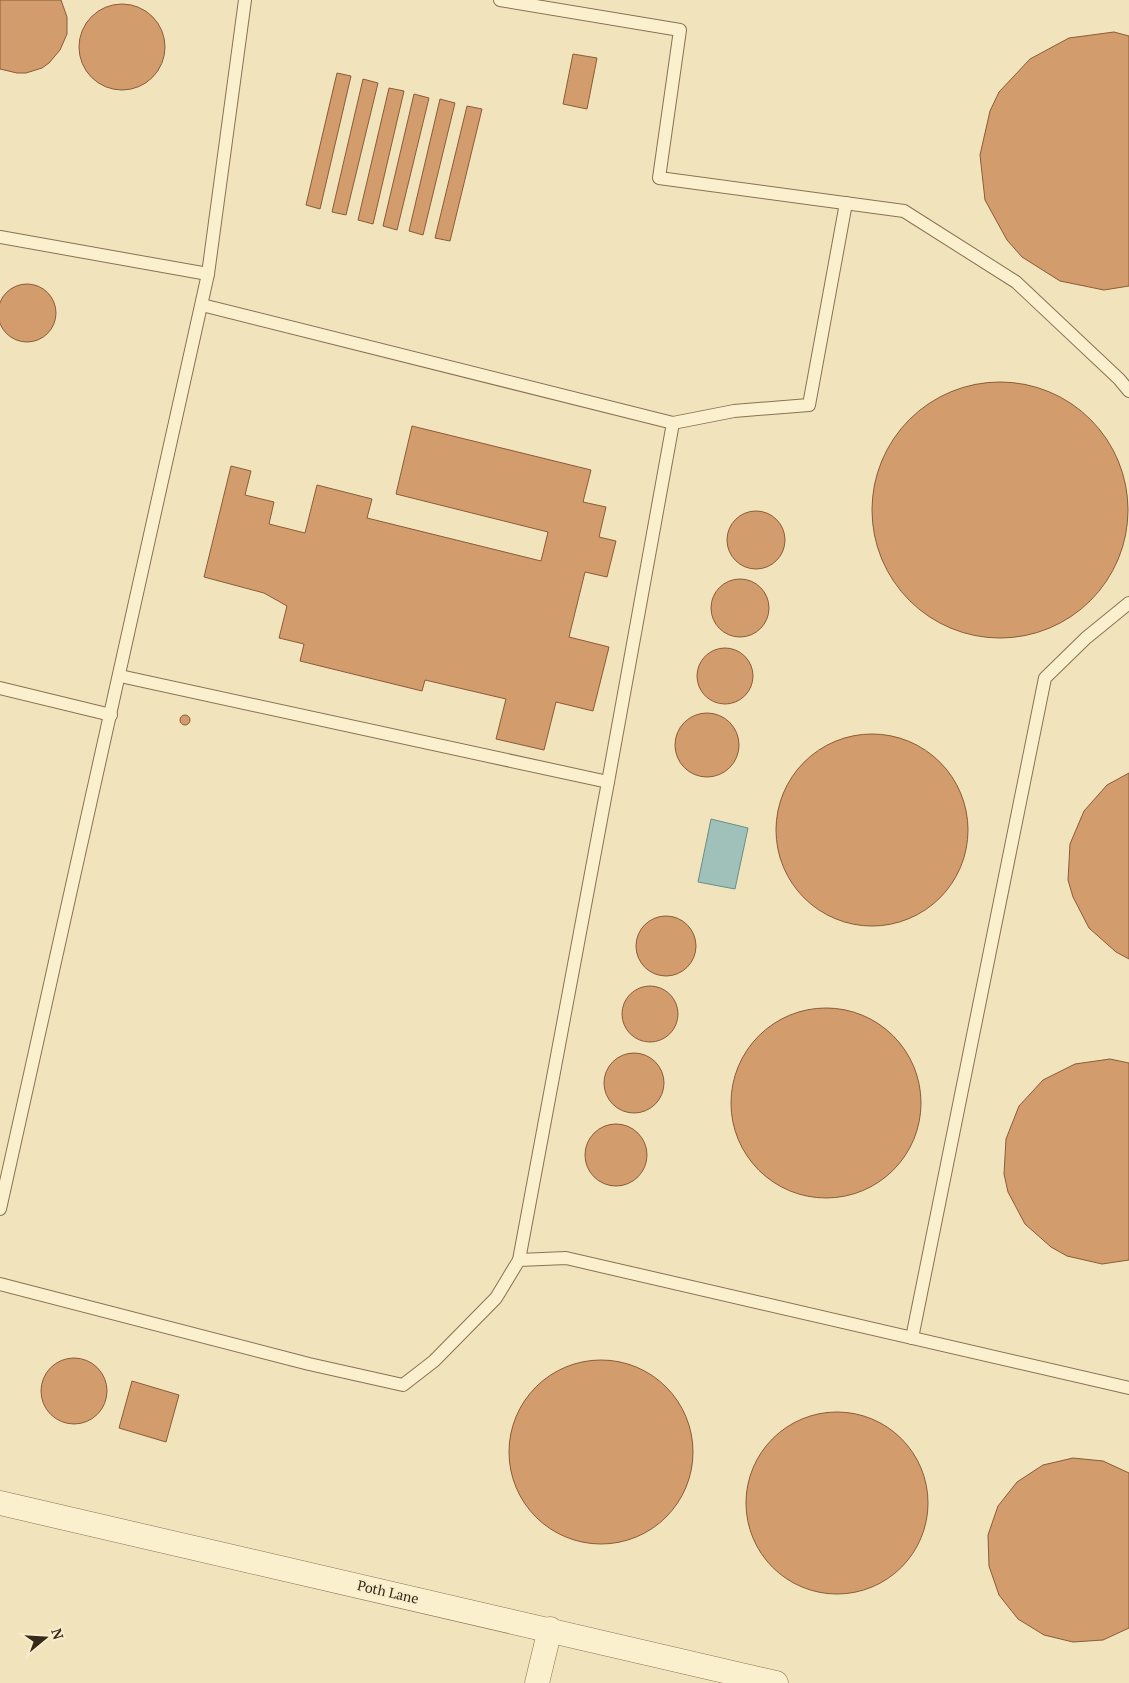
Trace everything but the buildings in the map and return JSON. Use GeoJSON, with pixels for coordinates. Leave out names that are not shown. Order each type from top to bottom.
{"type":"FeatureCollection","features":[{"type":"Feature","properties":{"kind":"street","name":"Poth Lane"},"geometry":{"type":"LineString","coordinates":[[0,1503],[776,1683]]}},
{"type":"Feature","properties":{"kind":"street"},"geometry":{"type":"LineString","coordinates":[[537,1683],[550,1630]]}},
{"type":"Feature","properties":{"kind":"lane"},"geometry":{"type":"LineString","coordinates":[[0,1209],[202,305],[208,274],[245,0]]}},
{"type":"Feature","properties":{"kind":"lane"},"geometry":{"type":"LineString","coordinates":[[500,0],[680,30],[659,178],[904,211],[1016,282],[1119,379],[1129,391]]}},
{"type":"Feature","properties":{"kind":"lane"},"geometry":{"type":"LineString","coordinates":[[202,305],[673,423],[734,411],[808,405],[846,203]]}},
{"type":"Feature","properties":{"kind":"lane"},"geometry":{"type":"LineString","coordinates":[[0,237],[208,274]]}},
{"type":"Feature","properties":{"kind":"lane"},"geometry":{"type":"LineString","coordinates":[[0,1284],[310,1364],[403,1384],[434,1361],[496,1298],[519,1260],[673,423]]}},
{"type":"Feature","properties":{"kind":"lane"},"geometry":{"type":"LineString","coordinates":[[912,1338],[1045,678],[1086,638],[1129,603]]}},
{"type":"Feature","properties":{"kind":"lane"},"geometry":{"type":"LineString","coordinates":[[120,676],[608,782]]}},
{"type":"Feature","properties":{"kind":"lane"},"geometry":{"type":"LineString","coordinates":[[0,688],[111,715]]}},
{"type":"Feature","properties":{"kind":"lane"},"geometry":{"type":"LineString","coordinates":[[519,1260],[566,1258],[1129,1388]]}},
{"type":"Feature","properties":{"kind":"water"},"geometry":{"type":"Polygon","coordinates":[[[711,819],[748,828],[735,889],[698,882],[711,819]]]}}]}
